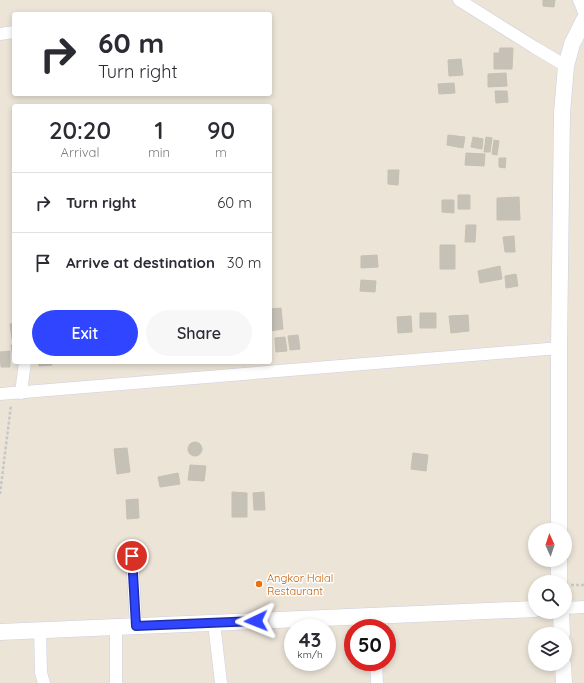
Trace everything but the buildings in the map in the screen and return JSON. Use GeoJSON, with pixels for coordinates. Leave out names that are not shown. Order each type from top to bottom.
{"type":"FeatureCollection","features":[{"type":"Feature","properties":{"kind":"main road"},"geometry":{"type":"LineString","coordinates":[[559,523],[559,348],[562,113],[566,66],[572,44],[584,20]]}},
{"type":"Feature","properties":{"kind":"main road"},"geometry":{"type":"LineString","coordinates":[[396,620],[528,610]]}},
{"type":"Feature","properties":{"kind":"main road"},"geometry":{"type":"LineString","coordinates":[[0,632],[214,623],[344,622]]}},
{"type":"Feature","properties":{"kind":"main road"},"geometry":{"type":"LineString","coordinates":[[563,671],[564,683]]}},
{"type":"Feature","properties":{"kind":"street"},"geometry":{"type":"LineString","coordinates":[[459,0],[534,48],[566,66]]}},
{"type":"Feature","properties":{"kind":"street"},"geometry":{"type":"LineString","coordinates":[[579,0],[584,12]]}},
{"type":"Feature","properties":{"kind":"street"},"geometry":{"type":"LineString","coordinates":[[0,34],[12,32]]}},
{"type":"Feature","properties":{"kind":"street"},"geometry":{"type":"LineString","coordinates":[[0,394],[559,348]]}},
{"type":"Feature","properties":{"kind":"street"},"geometry":{"type":"LineString","coordinates":[[17,393],[24,364]]}},
{"type":"Feature","properties":{"kind":"street"},"geometry":{"type":"LineString","coordinates":[[132,556],[136,626]]}},
{"type":"Feature","properties":{"kind":"street"},"geometry":{"type":"LineString","coordinates":[[572,608],[584,607]]}},
{"type":"Feature","properties":{"kind":"street"},"geometry":{"type":"LineString","coordinates":[[214,623],[221,683]]}},
{"type":"Feature","properties":{"kind":"street"},"geometry":{"type":"LineString","coordinates":[[116,627],[116,683]]}},
{"type":"Feature","properties":{"kind":"street"},"geometry":{"type":"LineString","coordinates":[[40,630],[41,672],[44,683]]}},
{"type":"Feature","properties":{"kind":"street"},"geometry":{"type":"LineString","coordinates":[[376,671],[377,683]]}},
{"type":"Feature","properties":{"kind":"path"},"geometry":{"type":"LineString","coordinates":[[0,494],[17,393]]}},
{"type":"Feature","properties":{"kind":"place","name":"Angkor Halal Restaurant"},"geometry":{"type":"Point","coordinates":[259,584]}},
{"type":"Feature","properties":{"kind":"route"},"geometry":{"type":"LineString","coordinates":[[132,556],[136,626],[256,621]]}}]}
